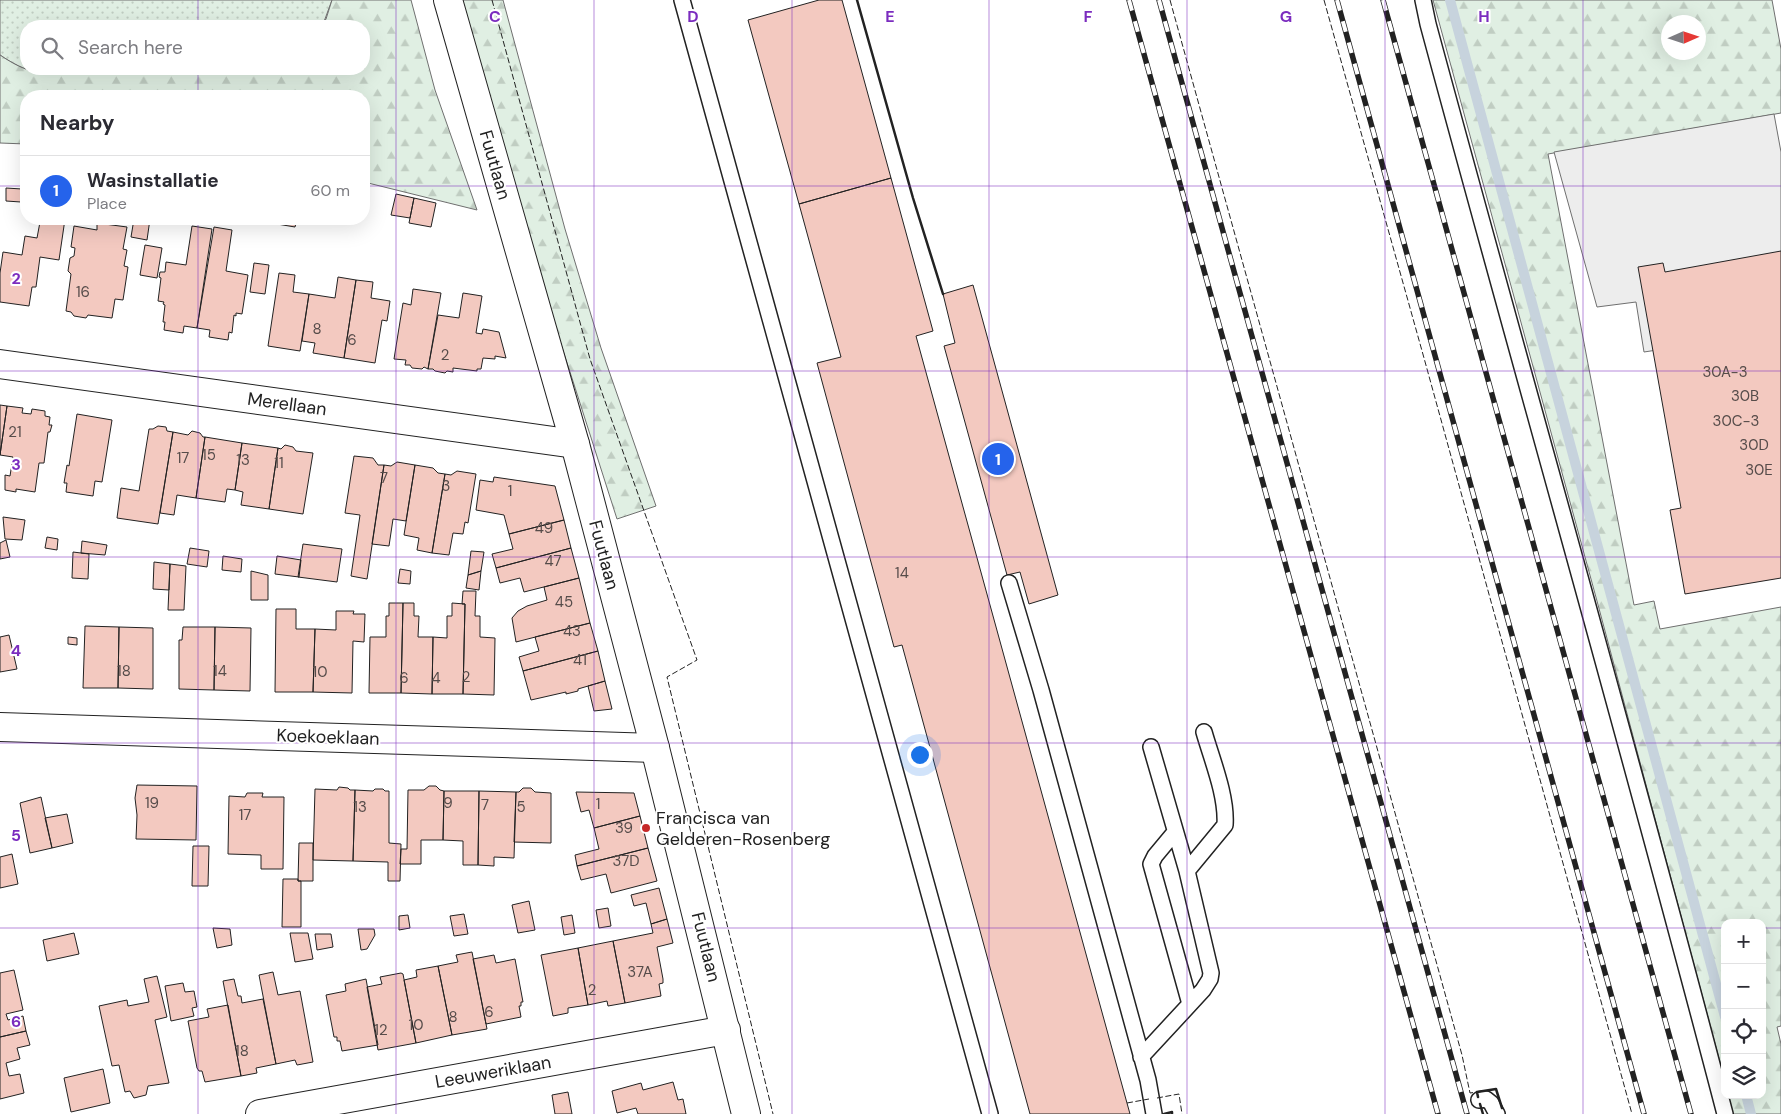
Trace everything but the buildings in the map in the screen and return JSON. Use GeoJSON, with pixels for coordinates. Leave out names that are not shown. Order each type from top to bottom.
{"type":"FeatureCollection","features":[{"type":"Feature","properties":{"kind":"street","name":"Fuutlaan"},"geometry":{"type":"LineString","coordinates":[[448,0],[575,444],[655,748],[746,1114]]}},
{"type":"Feature","properties":{"kind":"street","name":"Merellaan"},"geometry":{"type":"LineString","coordinates":[[0,364],[575,444]]}},
{"type":"Feature","properties":{"kind":"street","name":"Koekoeklaan"},"geometry":{"type":"LineString","coordinates":[[0,727],[655,748]]}},
{"type":"Feature","properties":{"kind":"street","name":"Leeuweriklaan"},"geometry":{"type":"LineString","coordinates":[[260,1114],[726,1030]]}},
{"type":"Feature","properties":{"kind":"lane"},"geometry":{"type":"LineString","coordinates":[[682,0],[990,1114]]}},
{"type":"Feature","properties":{"kind":"lane"},"geometry":{"type":"LineString","coordinates":[[1423,0],[1486,239],[1725,1114]]}},
{"type":"Feature","properties":{"kind":"lane"},"geometry":{"type":"LineString","coordinates":[[1009,583],[1041,690],[1150,1089],[1154,1114]]}},
{"type":"Feature","properties":{"kind":"lane"},"geometry":{"type":"LineString","coordinates":[[1187,871],[1225,825],[1223,798],[1204,732]]}},
{"type":"Feature","properties":{"kind":"lane"},"geometry":{"type":"LineString","coordinates":[[1141,1057],[1207,984],[1211,973],[1187,871],[1151,747]]}},
{"type":"Feature","properties":{"kind":"lane"},"geometry":{"type":"LineString","coordinates":[[1175,832],[1155,856],[1151,864],[1190,1004]]}},
{"type":"Feature","properties":{"kind":"lane"},"geometry":{"type":"LineString","coordinates":[[1479,1100],[1489,1101],[1497,1114]]}},
{"type":"Feature","properties":{"kind":"green space"},"geometry":{"type":"Polygon","coordinates":[[[0,0],[332,0],[324,20],[20,20],[20,67],[0,55],[0,0]]]}},
{"type":"Feature","properties":{"kind":"green space"},"geometry":{"type":"Polygon","coordinates":[[[332,0],[411,0],[435,90],[477,210],[370,183],[370,90],[20,90],[20,144],[0,143],[0,55],[20,67],[20,75],[370,75],[370,20],[326,19],[332,0]]]}},
{"type":"Feature","properties":{"kind":"green space"},"geometry":{"type":"Polygon","coordinates":[[[449,0],[503,0],[565,229],[601,348],[656,506],[617,519],[449,0]]]}},
{"type":"Feature","properties":{"kind":"green space"},"geometry":{"type":"Polygon","coordinates":[[[1433,0],[1772,0],[1781,49],[1781,113],[1548,154],[1634,605],[1654,601],[1660,629],[1781,607],[1781,1026],[1777,1027],[1781,1044],[1781,1114],[1733,1114],[1729,1099],[1766,1099],[1766,919],[1721,919],[1721,1066],[1597,601],[1433,0]]]}},
{"type":"Feature","properties":{"kind":"shaded area"},"geometry":{"type":"Polygon","coordinates":[[[1774,114],[1781,152],[1781,331],[1644,352],[1636,302],[1597,307],[1554,152],[1774,114]]]}},
{"type":"Feature","properties":{"kind":"waterway"},"geometry":{"type":"LineString","coordinates":[[1450,0],[1723,1009]]}},
{"type":"Feature","properties":{"kind":"waterway"},"geometry":{"type":"LineString","coordinates":[[1747,1099],[1751,1114]]}},
{"type":"Feature","properties":{"kind":"railway"},"geometry":{"type":"LineString","coordinates":[[1129,0],[1438,1114]]}},
{"type":"Feature","properties":{"kind":"railway"},"geometry":{"type":"LineString","coordinates":[[1159,0],[1467,1114]]}},
{"type":"Feature","properties":{"kind":"railway"},"geometry":{"type":"LineString","coordinates":[[1337,0],[1644,1114]]}},
{"type":"Feature","properties":{"kind":"railway"},"geometry":{"type":"LineString","coordinates":[[1383,0],[1691,1114]]}},
{"type":"Feature","properties":{"kind":"fence"},"geometry":{"type":"LineString","coordinates":[[492,0],[590,359],[697,660],[667,677],[773,1114]]}},
{"type":"Feature","properties":{"kind":"fence"},"geometry":{"type":"LineString","coordinates":[[1170,0],[1462,1055],[1470,1093],[1477,1092]]}},
{"type":"Feature","properties":{"kind":"fence"},"geometry":{"type":"LineString","coordinates":[[1324,0],[1632,1114]]}},
{"type":"Feature","properties":{"kind":"fence"},"geometry":{"type":"LineString","coordinates":[[1157,1098],[1179,1094],[1182,1114]]}},
{"type":"Feature","properties":{"kind":"fence"},"geometry":{"type":"LineString","coordinates":[[1127,1103],[1149,1099]]}},
{"type":"Feature","properties":{"kind":"wall"},"geometry":{"type":"LineString","coordinates":[[857,0],[913,198],[943,294]]}},
{"type":"Feature","properties":{"kind":"wall"},"geometry":{"type":"LineString","coordinates":[[1478,1097],[1477,1092],[1496,1089],[1502,1108]]}},
{"type":"Feature","properties":{"kind":"wall"},"geometry":{"type":"LineString","coordinates":[[1480,1104],[1483,1114]]}},
{"type":"Feature","properties":{"kind":"wall"},"geometry":{"type":"LineString","coordinates":[[1164,1114],[1172,1112],[1172,1114]]}},
{"type":"Feature","properties":{"kind":"place","name":"Wasinstallatie"},"geometry":{"type":"Point","coordinates":[998,459]}},
{"type":"Feature","properties":{"kind":"place","name":"Francisca van Gelderen-Rosenberg"},"geometry":{"type":"Point","coordinates":[646,828]}}]}
